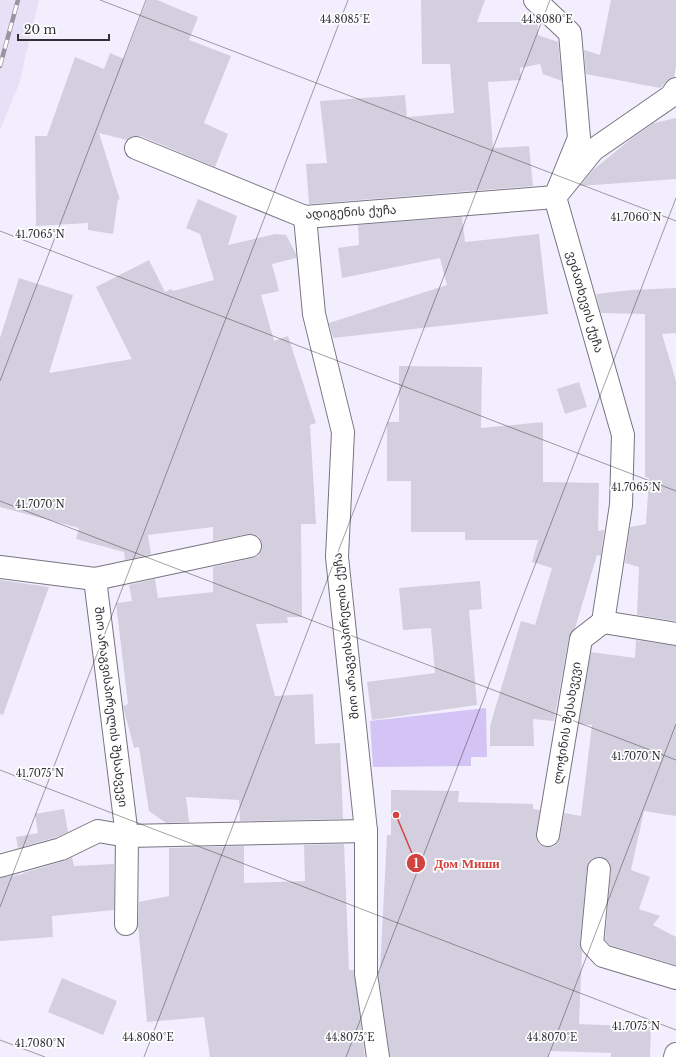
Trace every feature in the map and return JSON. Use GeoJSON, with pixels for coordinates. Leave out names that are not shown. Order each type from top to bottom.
{"type":"FeatureCollection","features":[{"type":"Feature","properties":{"kind":"street"},"geometry":{"type":"LineString","coordinates":[[535,0],[570,33],[579,138],[555,197]]}},
{"type":"Feature","properties":{"kind":"street"},"geometry":{"type":"LineString","coordinates":[[555,197],[593,150],[671,96],[676,89]]}},
{"type":"Feature","properties":{"kind":"street","name":"ადიგენის ქუჩა"},"geometry":{"type":"LineString","coordinates":[[136,148],[305,217],[555,197]]}},
{"type":"Feature","properties":{"kind":"street","name":"ვეძათხევის ქუჩა"},"geometry":{"type":"LineString","coordinates":[[555,197],[623,435],[621,505],[603,622]]}},
{"type":"Feature","properties":{"kind":"street","name":"შიო არაგვისპირელის ქუჩა"},"geometry":{"type":"LineString","coordinates":[[305,217],[314,314],[344,432],[337,557],[366,832],[366,974],[378,1057]]}},
{"type":"Feature","properties":{"kind":"street"},"geometry":{"type":"LineString","coordinates":[[0,567],[95,579],[250,546]]}},
{"type":"Feature","properties":{"kind":"street","name":"შიო არაგვისპირელის შესახვევი"},"geometry":{"type":"LineString","coordinates":[[95,579],[127,836],[126,924]]}},
{"type":"Feature","properties":{"kind":"street"},"geometry":{"type":"LineString","coordinates":[[603,622],[676,634]]}},
{"type":"Feature","properties":{"kind":"street","name":"ლოჭინის შესახვევი"},"geometry":{"type":"LineString","coordinates":[[548,835],[581,640],[603,622]]}},
{"type":"Feature","properties":{"kind":"street"},"geometry":{"type":"LineString","coordinates":[[0,866],[61,849],[98,830],[127,836],[366,832]]}},
{"type":"Feature","properties":{"kind":"street"},"geometry":{"type":"LineString","coordinates":[[599,869],[592,944],[603,956],[676,978]]}},
{"type":"Feature","properties":{"kind":"shaded area"},"geometry":{"type":"Polygon","coordinates":[[[0,0],[39,0],[19,84],[0,130],[0,0]]]}},
{"type":"Feature","properties":{"kind":"shaded area"},"geometry":{"type":"Polygon","coordinates":[[[486,708],[487,757],[471,757],[471,766],[373,767],[370,721],[486,708]]]}},
{"type":"Feature","properties":{"kind":"building"},"geometry":{"type":"Polygon","coordinates":[[[147,0],[157,0],[198,17],[189,40],[231,56],[204,123],[228,134],[215,167],[141,136],[134,136],[127,140],[99,133],[120,200],[118,199],[113,234],[88,230],[88,223],[36,226],[35,136],[47,136],[75,57],[104,69],[110,53],[124,59],[147,0]]]}},
{"type":"Feature","properties":{"kind":"building"},"geometry":{"type":"Polygon","coordinates":[[[421,0],[485,0],[477,22],[538,22],[538,35],[558,42],[562,81],[543,74],[540,64],[520,68],[521,80],[488,82],[493,148],[529,146],[533,186],[309,204],[306,164],[327,163],[320,101],[405,95],[407,117],[454,113],[450,64],[422,64],[421,0]]]}},
{"type":"Feature","properties":{"kind":"building"},"geometry":{"type":"Polygon","coordinates":[[[611,0],[676,0],[676,67],[674,77],[670,78],[660,88],[586,74],[584,50],[600,55],[611,0]]]}},
{"type":"Feature","properties":{"kind":"building"},"geometry":{"type":"Polygon","coordinates":[[[676,118],[676,179],[580,186],[593,170],[631,139],[654,123],[676,118]]]}},
{"type":"Feature","properties":{"kind":"building"},"geometry":{"type":"Polygon","coordinates":[[[198,199],[237,216],[228,245],[275,234],[286,235],[296,254],[296,258],[272,264],[279,291],[261,295],[274,341],[288,336],[316,423],[310,425],[316,524],[301,524],[302,617],[287,617],[288,623],[256,624],[275,696],[313,694],[315,744],[340,743],[343,819],[240,821],[239,800],[186,797],[189,822],[166,823],[149,811],[139,747],[134,748],[123,706],[128,704],[116,603],[132,601],[129,585],[155,579],[158,598],[213,592],[213,567],[258,556],[262,550],[262,544],[259,537],[253,534],[247,534],[213,541],[213,527],[148,535],[151,554],[125,560],[124,552],[76,539],[79,528],[0,507],[0,338],[19,278],[73,295],[49,373],[132,359],[96,287],[149,260],[165,292],[171,289],[173,291],[214,280],[200,234],[186,228],[198,199]]]}},
{"type":"Feature","properties":{"kind":"building"},"geometry":{"type":"Polygon","coordinates":[[[462,217],[465,242],[539,234],[548,314],[333,338],[329,323],[447,285],[440,258],[342,278],[338,248],[359,245],[358,225],[462,217]]]}},
{"type":"Feature","properties":{"kind":"building"},"geometry":{"type":"Polygon","coordinates":[[[676,288],[676,333],[662,334],[676,381],[676,621],[637,615],[639,567],[625,563],[630,527],[646,524],[649,478],[645,477],[645,314],[601,313],[596,294],[631,290],[676,288]]]}},
{"type":"Feature","properties":{"kind":"building"},"geometry":{"type":"Polygon","coordinates":[[[399,366],[482,367],[481,428],[543,422],[543,482],[599,483],[598,531],[604,530],[601,556],[597,555],[575,628],[569,637],[554,721],[533,719],[534,746],[490,746],[490,726],[521,621],[535,625],[552,568],[532,562],[538,540],[465,540],[465,532],[411,532],[411,481],[387,481],[387,422],[399,422],[399,366]]]}},
{"type":"Feature","properties":{"kind":"building"},"geometry":{"type":"Polygon","coordinates":[[[579,382],[587,407],[565,414],[557,389],[579,382]]]}},
{"type":"Feature","properties":{"kind":"building"},"geometry":{"type":"Polygon","coordinates":[[[0,580],[49,587],[3,715],[0,714],[0,580]]]}},
{"type":"Feature","properties":{"kind":"building"},"geometry":{"type":"Polygon","coordinates":[[[480,581],[482,609],[469,610],[477,705],[372,720],[367,682],[435,673],[431,628],[403,630],[399,588],[480,581]]]}},
{"type":"Feature","properties":{"kind":"building"},"geometry":{"type":"Polygon","coordinates":[[[636,640],[676,646],[676,816],[644,811],[631,870],[650,877],[639,909],[660,916],[653,925],[676,937],[676,965],[610,945],[605,940],[611,870],[610,863],[606,859],[600,857],[593,858],[589,862],[587,868],[580,943],[582,951],[579,1024],[651,1027],[650,1057],[611,1057],[611,1053],[549,1051],[549,1057],[390,1057],[378,971],[380,971],[387,835],[391,835],[391,790],[459,791],[458,802],[533,804],[533,809],[540,810],[536,840],[540,845],[553,847],[558,843],[560,837],[564,813],[581,816],[592,725],[579,724],[591,652],[635,658],[636,640]]]}},
{"type":"Feature","properties":{"kind":"building"},"geometry":{"type":"Polygon","coordinates":[[[64,809],[68,832],[57,837],[18,848],[16,837],[38,833],[35,814],[64,809]]]}},
{"type":"Feature","properties":{"kind":"building"},"geometry":{"type":"Polygon","coordinates":[[[344,844],[349,970],[354,970],[365,1057],[210,1057],[204,1017],[147,1022],[138,925],[139,902],[169,896],[169,848],[244,846],[244,883],[305,881],[304,845],[344,844]]]}},
{"type":"Feature","properties":{"kind":"building"},"geometry":{"type":"Polygon","coordinates":[[[72,857],[74,866],[114,864],[114,910],[52,916],[53,937],[0,941],[0,878],[23,874],[72,857]]]}},
{"type":"Feature","properties":{"kind":"building"},"geometry":{"type":"Polygon","coordinates":[[[62,978],[117,1001],[103,1035],[48,1012],[62,978]]]}},
{"type":"Feature","properties":{"kind":"railway"},"geometry":{"type":"LineString","coordinates":[[0,66],[18,0]]}},
{"type":"Feature","properties":{"kind":"place","name":"Дом Миши"},"geometry":{"type":"Point","coordinates":[396,815]}}]}
